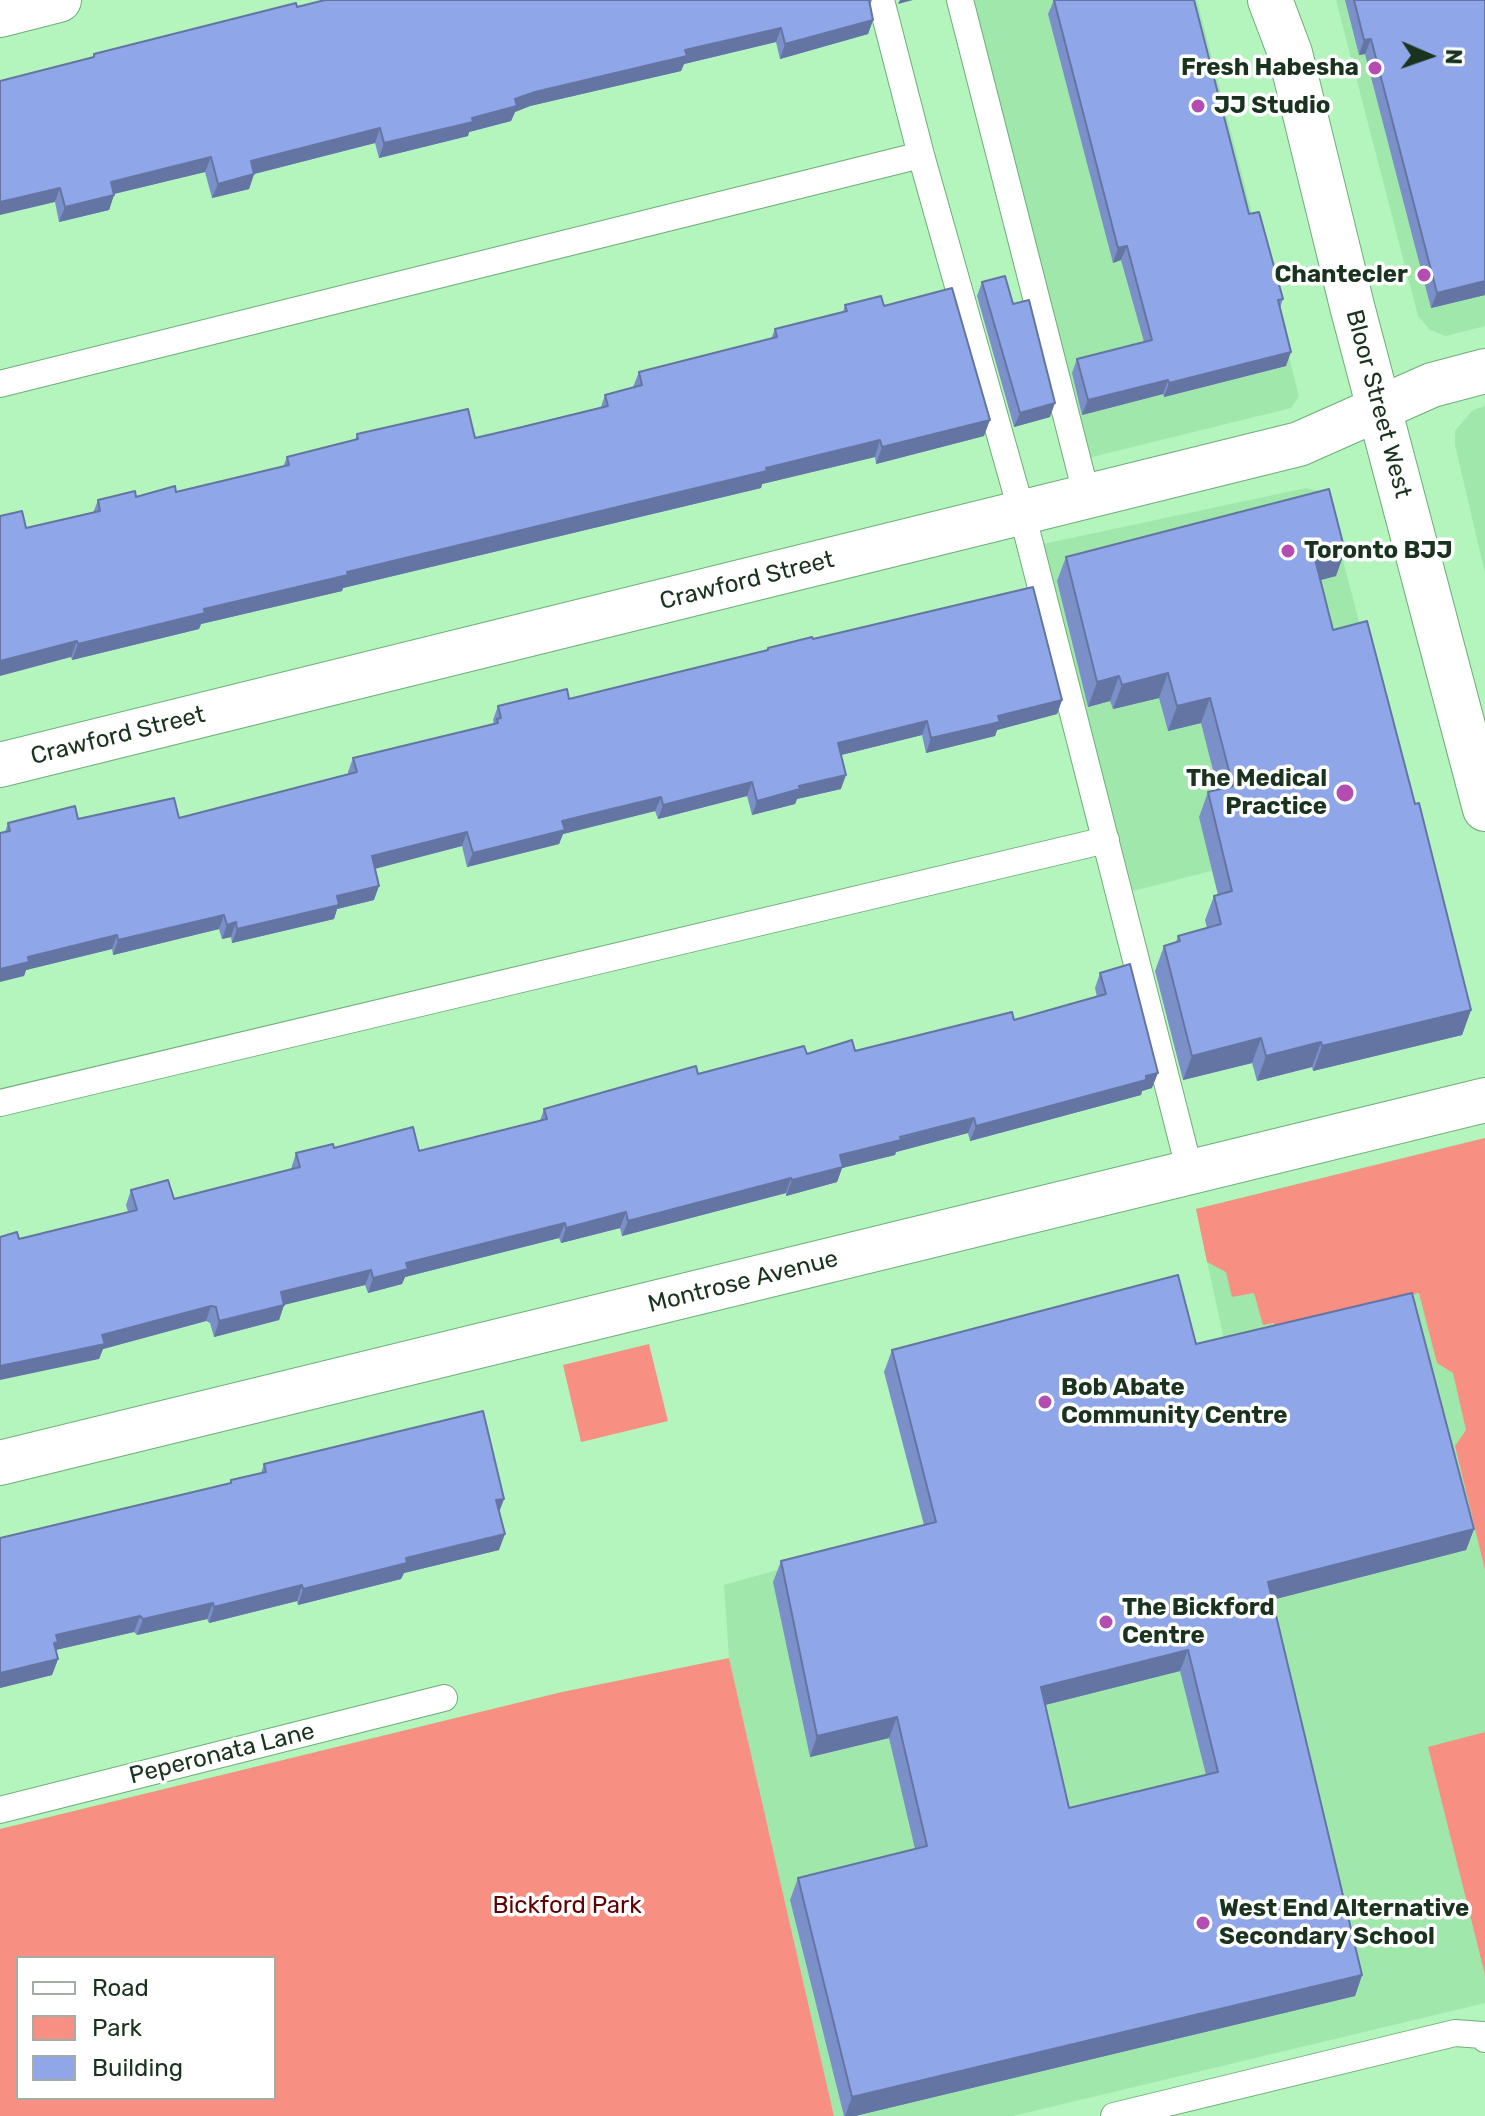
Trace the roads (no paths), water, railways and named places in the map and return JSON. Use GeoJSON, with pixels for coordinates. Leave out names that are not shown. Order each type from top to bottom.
{"type":"FeatureCollection","features":[{"type":"Feature","properties":{"kind":"street"},"geometry":{"type":"LineString","coordinates":[[0,15],[59,0]]}},
{"type":"Feature","properties":{"kind":"street","name":"Bloor Street West"},"geometry":{"type":"LineString","coordinates":[[1270,0],[1290,53],[1379,408],[1485,809]]}},
{"type":"Feature","properties":{"kind":"street","name":"Crawford Street"},"geometry":{"type":"LineString","coordinates":[[0,765],[1299,444],[1432,385],[1485,371]]}},
{"type":"Feature","properties":{"kind":"street","name":"Montrose Avenue"},"geometry":{"type":"LineString","coordinates":[[0,1463],[1485,1100]]}},
{"type":"Feature","properties":{"kind":"lane"},"geometry":{"type":"LineString","coordinates":[[881,0],[921,155],[1022,513],[1190,1172]]}},
{"type":"Feature","properties":{"kind":"lane"},"geometry":{"type":"LineString","coordinates":[[960,0],[1087,497]]}},
{"type":"Feature","properties":{"kind":"lane"},"geometry":{"type":"LineString","coordinates":[[0,384],[921,155]]}},
{"type":"Feature","properties":{"kind":"lane"},"geometry":{"type":"LineString","coordinates":[[0,1103],[1106,840]]}},
{"type":"Feature","properties":{"kind":"lane","name":"Peperonata Lane"},"geometry":{"type":"LineString","coordinates":[[0,1810],[444,1698]]}},
{"type":"Feature","properties":{"kind":"lane"},"geometry":{"type":"LineString","coordinates":[[1114,2116],[1455,2033],[1482,2035],[1485,2039]]}},
{"type":"Feature","properties":{"kind":"place","name":"Fresh Habesha"},"geometry":{"type":"Point","coordinates":[1375,68]}},
{"type":"Feature","properties":{"kind":"place","name":"JJ Studio"},"geometry":{"type":"Point","coordinates":[1198,106]}},
{"type":"Feature","properties":{"kind":"place","name":"Chantecler"},"geometry":{"type":"Point","coordinates":[1424,275]}},
{"type":"Feature","properties":{"kind":"place","name":"Toronto BJJ"},"geometry":{"type":"Point","coordinates":[1288,551]}},
{"type":"Feature","properties":{"kind":"place","name":"The Medical Practice"},"geometry":{"type":"Point","coordinates":[1345,793]}},
{"type":"Feature","properties":{"kind":"place","name":"Bob Abate Community Centre"},"geometry":{"type":"Point","coordinates":[1045,1402]}},
{"type":"Feature","properties":{"kind":"place","name":"The Bickford Centre"},"geometry":{"type":"Point","coordinates":[1106,1622]}},
{"type":"Feature","properties":{"kind":"place","name":"West End Alternative Secondary School"},"geometry":{"type":"Point","coordinates":[1203,1923]}},
{"type":"Feature","properties":{"kind":"park label","name":"Bickford Park"},"geometry":{"type":"Point","coordinates":[567,1906]}}]}
